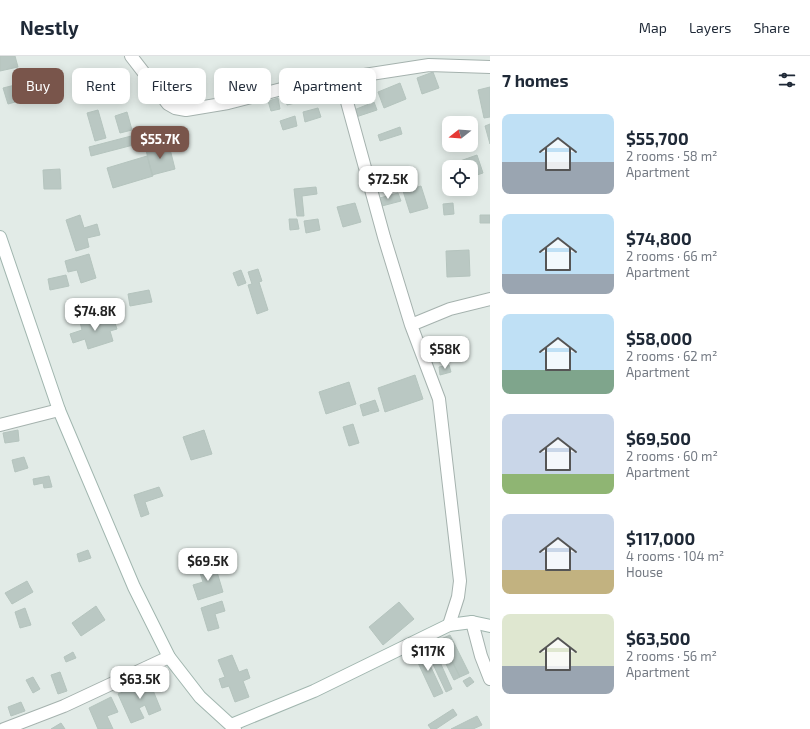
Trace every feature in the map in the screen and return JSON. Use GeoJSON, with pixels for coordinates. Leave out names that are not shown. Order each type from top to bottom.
{"type":"FeatureCollection","features":[{"type":"Feature","properties":{"kind":"street"},"geometry":{"type":"LineString","coordinates":[[131,56],[168,104],[175,108],[186,110],[228,104],[279,90]]}},
{"type":"Feature","properties":{"kind":"street"},"geometry":{"type":"LineString","coordinates":[[376,74],[429,65],[490,67]]}},
{"type":"Feature","properties":{"kind":"street"},"geometry":{"type":"LineString","coordinates":[[348,104],[384,237],[411,325],[438,399],[460,581],[458,597],[448,625]]}},
{"type":"Feature","properties":{"kind":"street"},"geometry":{"type":"LineString","coordinates":[[0,237],[59,410],[134,587],[169,657],[200,697],[233,727],[314,691],[448,625],[472,622],[490,626]]}},
{"type":"Feature","properties":{"kind":"street"},"geometry":{"type":"LineString","coordinates":[[411,325],[450,309],[490,299]]}},
{"type":"Feature","properties":{"kind":"street"},"geometry":{"type":"LineString","coordinates":[[0,425],[59,410]]}},
{"type":"Feature","properties":{"kind":"street"},"geometry":{"type":"LineString","coordinates":[[472,622],[481,656],[490,679]]}},
{"type":"Feature","properties":{"kind":"street"},"geometry":{"type":"LineString","coordinates":[[4,729],[64,706],[169,657]]}},
{"type":"Feature","properties":{"kind":"building"},"geometry":{"type":"Polygon","coordinates":[[[0,56],[15,56],[18,67],[0,71],[0,56]]]}},
{"type":"Feature","properties":{"kind":"building"},"geometry":{"type":"Polygon","coordinates":[[[433,72],[439,88],[422,94],[417,78],[433,72]]]}},
{"type":"Feature","properties":{"kind":"building"},"geometry":{"type":"Polygon","coordinates":[[[400,83],[406,99],[384,108],[378,92],[400,83]]]}},
{"type":"Feature","properties":{"kind":"building"},"geometry":{"type":"Polygon","coordinates":[[[12,86],[12,103],[8,104],[3,88],[12,86]]]}},
{"type":"Feature","properties":{"kind":"building"},"geometry":{"type":"Polygon","coordinates":[[[490,87],[490,117],[484,118],[478,90],[490,87]]]}},
{"type":"Feature","properties":{"kind":"building"},"geometry":{"type":"Polygon","coordinates":[[[278,98],[280,109],[271,111],[269,104],[271,104],[271,100],[278,98]]]}},
{"type":"Feature","properties":{"kind":"building"},"geometry":{"type":"Polygon","coordinates":[[[369,104],[375,104],[377,110],[356,117],[354,110],[369,104]]]}},
{"type":"Feature","properties":{"kind":"building"},"geometry":{"type":"Polygon","coordinates":[[[318,108],[321,117],[305,122],[303,112],[318,108]]]}},
{"type":"Feature","properties":{"kind":"building"},"geometry":{"type":"Polygon","coordinates":[[[98,110],[106,138],[95,141],[87,113],[98,110]]]}},
{"type":"Feature","properties":{"kind":"building"},"geometry":{"type":"Polygon","coordinates":[[[127,112],[132,130],[120,133],[115,116],[127,112]]]}},
{"type":"Feature","properties":{"kind":"building"},"geometry":{"type":"Polygon","coordinates":[[[295,116],[297,126],[283,130],[280,121],[295,116]]]}},
{"type":"Feature","properties":{"kind":"building"},"geometry":{"type":"Polygon","coordinates":[[[490,124],[490,144],[485,126],[490,124]]]}},
{"type":"Feature","properties":{"kind":"building"},"geometry":{"type":"Polygon","coordinates":[[[400,127],[402,134],[380,141],[378,135],[400,127]]]}},
{"type":"Feature","properties":{"kind":"building"},"geometry":{"type":"Polygon","coordinates":[[[135,135],[137,144],[91,156],[89,147],[135,135]]]}},
{"type":"Feature","properties":{"kind":"building"},"geometry":{"type":"Polygon","coordinates":[[[169,145],[175,169],[152,175],[146,150],[169,145]]]}},
{"type":"Feature","properties":{"kind":"building"},"geometry":{"type":"Polygon","coordinates":[[[477,155],[483,173],[478,175],[478,160],[463,160],[477,155]]]}},
{"type":"Feature","properties":{"kind":"building"},"geometry":{"type":"Polygon","coordinates":[[[147,156],[153,176],[113,188],[107,168],[147,156]]]}},
{"type":"Feature","properties":{"kind":"building"},"geometry":{"type":"Polygon","coordinates":[[[60,169],[61,189],[44,189],[43,170],[60,169]]]}},
{"type":"Feature","properties":{"kind":"building"},"geometry":{"type":"Polygon","coordinates":[[[421,186],[428,208],[410,213],[403,191],[421,186]]]}},
{"type":"Feature","properties":{"kind":"building"},"geometry":{"type":"Polygon","coordinates":[[[316,187],[317,194],[302,196],[304,216],[297,216],[294,189],[316,187]]]}},
{"type":"Feature","properties":{"kind":"building"},"geometry":{"type":"Polygon","coordinates":[[[398,193],[401,201],[378,207],[376,199],[398,193]]]}},
{"type":"Feature","properties":{"kind":"building"},"geometry":{"type":"Polygon","coordinates":[[[355,203],[361,222],[343,227],[337,207],[355,203]]]}},
{"type":"Feature","properties":{"kind":"building"},"geometry":{"type":"Polygon","coordinates":[[[453,203],[454,214],[444,215],[443,204],[453,203]]]}},
{"type":"Feature","properties":{"kind":"building"},"geometry":{"type":"Polygon","coordinates":[[[80,215],[84,228],[97,224],[100,235],[87,238],[89,247],[76,251],[66,220],[80,215]]]}},
{"type":"Feature","properties":{"kind":"building"},"geometry":{"type":"Polygon","coordinates":[[[480,215],[490,215],[490,223],[480,223],[480,215]]]}},
{"type":"Feature","properties":{"kind":"building"},"geometry":{"type":"Polygon","coordinates":[[[289,219],[297,219],[299,229],[290,230],[289,219]]]}},
{"type":"Feature","properties":{"kind":"building"},"geometry":{"type":"Polygon","coordinates":[[[318,219],[320,230],[306,233],[304,221],[318,219]]]}},
{"type":"Feature","properties":{"kind":"building"},"geometry":{"type":"Polygon","coordinates":[[[469,250],[470,276],[447,277],[446,251],[469,250]]]}},
{"type":"Feature","properties":{"kind":"building"},"geometry":{"type":"Polygon","coordinates":[[[89,254],[96,278],[81,283],[77,270],[68,272],[65,261],[89,254]]]}},
{"type":"Feature","properties":{"kind":"building"},"geometry":{"type":"Polygon","coordinates":[[[258,269],[262,281],[259,282],[268,310],[257,314],[248,285],[252,284],[248,272],[258,269]]]}},
{"type":"Feature","properties":{"kind":"building"},"geometry":{"type":"Polygon","coordinates":[[[241,270],[246,283],[238,286],[233,273],[241,270]]]}},
{"type":"Feature","properties":{"kind":"building"},"geometry":{"type":"Polygon","coordinates":[[[66,275],[69,286],[50,290],[48,279],[66,275]]]}},
{"type":"Feature","properties":{"kind":"building"},"geometry":{"type":"Polygon","coordinates":[[[149,290],[152,302],[130,306],[128,294],[149,290]]]}},
{"type":"Feature","properties":{"kind":"building"},"geometry":{"type":"Polygon","coordinates":[[[105,314],[107,322],[114,320],[117,329],[110,331],[113,341],[88,349],[85,339],[73,343],[70,334],[82,330],[80,322],[105,314]]]}},
{"type":"Feature","properties":{"kind":"building"},"geometry":{"type":"Polygon","coordinates":[[[449,365],[451,372],[440,375],[439,367],[449,365]]]}},
{"type":"Feature","properties":{"kind":"building"},"geometry":{"type":"Polygon","coordinates":[[[415,375],[423,399],[385,412],[378,388],[415,375]]]}},
{"type":"Feature","properties":{"kind":"building"},"geometry":{"type":"Polygon","coordinates":[[[349,382],[356,404],[326,414],[319,392],[349,382]]]}},
{"type":"Feature","properties":{"kind":"building"},"geometry":{"type":"Polygon","coordinates":[[[375,400],[379,411],[363,416],[360,405],[375,400]]]}},
{"type":"Feature","properties":{"kind":"building"},"geometry":{"type":"Polygon","coordinates":[[[353,424],[359,443],[349,446],[343,427],[353,424]]]}},
{"type":"Feature","properties":{"kind":"building"},"geometry":{"type":"Polygon","coordinates":[[[18,430],[19,441],[5,443],[3,433],[18,430]]]}},
{"type":"Feature","properties":{"kind":"building"},"geometry":{"type":"Polygon","coordinates":[[[204,430],[212,454],[191,460],[183,437],[204,430]]]}},
{"type":"Feature","properties":{"kind":"building"},"geometry":{"type":"Polygon","coordinates":[[[24,457],[28,468],[15,472],[12,460],[24,457]]]}},
{"type":"Feature","properties":{"kind":"building"},"geometry":{"type":"Polygon","coordinates":[[[49,476],[52,487],[44,488],[43,483],[34,485],[33,479],[49,476]]]}},
{"type":"Feature","properties":{"kind":"building"},"geometry":{"type":"Polygon","coordinates":[[[159,487],[163,496],[145,502],[149,514],[141,517],[134,495],[159,487]]]}},
{"type":"Feature","properties":{"kind":"building"},"geometry":{"type":"Polygon","coordinates":[[[88,550],[91,558],[79,562],[77,554],[88,550]]]}},
{"type":"Feature","properties":{"kind":"building"},"geometry":{"type":"Polygon","coordinates":[[[214,562],[223,592],[198,600],[193,585],[203,582],[198,567],[214,562]]]}},
{"type":"Feature","properties":{"kind":"building"},"geometry":{"type":"Polygon","coordinates":[[[27,581],[33,592],[12,604],[5,593],[27,581]]]}},
{"type":"Feature","properties":{"kind":"building"},"geometry":{"type":"Polygon","coordinates":[[[222,601],[225,611],[215,614],[219,628],[208,631],[201,608],[222,601]]]}},
{"type":"Feature","properties":{"kind":"building"},"geometry":{"type":"Polygon","coordinates":[[[399,602],[414,619],[383,645],[369,627],[399,602]]]}},
{"type":"Feature","properties":{"kind":"building"},"geometry":{"type":"Polygon","coordinates":[[[96,606],[105,620],[81,636],[72,623],[96,606]]]}},
{"type":"Feature","properties":{"kind":"building"},"geometry":{"type":"Polygon","coordinates":[[[25,608],[31,625],[20,628],[15,612],[25,608]]]}},
{"type":"Feature","properties":{"kind":"building"},"geometry":{"type":"Polygon","coordinates":[[[450,635],[469,673],[460,677],[441,639],[450,635]]]}},
{"type":"Feature","properties":{"kind":"building"},"geometry":{"type":"Polygon","coordinates":[[[441,639],[460,677],[454,680],[435,642],[441,639]]]}},
{"type":"Feature","properties":{"kind":"building"},"geometry":{"type":"Polygon","coordinates":[[[432,644],[452,689],[446,692],[425,647],[432,644]]]}},
{"type":"Feature","properties":{"kind":"building"},"geometry":{"type":"Polygon","coordinates":[[[422,648],[443,693],[434,697],[413,652],[422,648]]]}},
{"type":"Feature","properties":{"kind":"building"},"geometry":{"type":"Polygon","coordinates":[[[73,652],[76,658],[66,662],[64,657],[73,652]]]}},
{"type":"Feature","properties":{"kind":"building"},"geometry":{"type":"Polygon","coordinates":[[[232,655],[239,672],[247,669],[250,678],[243,681],[249,697],[235,702],[229,686],[222,688],[219,679],[225,677],[218,660],[232,655]]]}},
{"type":"Feature","properties":{"kind":"building"},"geometry":{"type":"Polygon","coordinates":[[[60,672],[67,691],[58,694],[51,675],[60,672]]]}},
{"type":"Feature","properties":{"kind":"building"},"geometry":{"type":"Polygon","coordinates":[[[33,677],[40,689],[33,693],[26,680],[33,677]]]}},
{"type":"Feature","properties":{"kind":"building"},"geometry":{"type":"Polygon","coordinates":[[[470,677],[474,682],[467,687],[463,681],[470,677]]]}},
{"type":"Feature","properties":{"kind":"building"},"geometry":{"type":"Polygon","coordinates":[[[148,678],[161,710],[149,715],[145,705],[139,708],[144,718],[131,723],[118,694],[137,686],[135,683],[148,678]]]}},
{"type":"Feature","properties":{"kind":"building"},"geometry":{"type":"Polygon","coordinates":[[[111,697],[118,712],[107,716],[113,729],[98,729],[89,708],[111,697]]]}},
{"type":"Feature","properties":{"kind":"building"},"geometry":{"type":"Polygon","coordinates":[[[21,702],[25,711],[11,716],[8,707],[21,702]]]}},
{"type":"Feature","properties":{"kind":"building"},"geometry":{"type":"Polygon","coordinates":[[[453,709],[457,715],[436,729],[431,729],[428,725],[453,709]]]}},
{"type":"Feature","properties":{"kind":"building"},"geometry":{"type":"Polygon","coordinates":[[[477,716],[482,725],[473,729],[451,729],[477,716]]]}},
{"type":"Feature","properties":{"kind":"building"},"geometry":{"type":"Polygon","coordinates":[[[61,723],[65,729],[51,729],[61,723]]]}}]}
